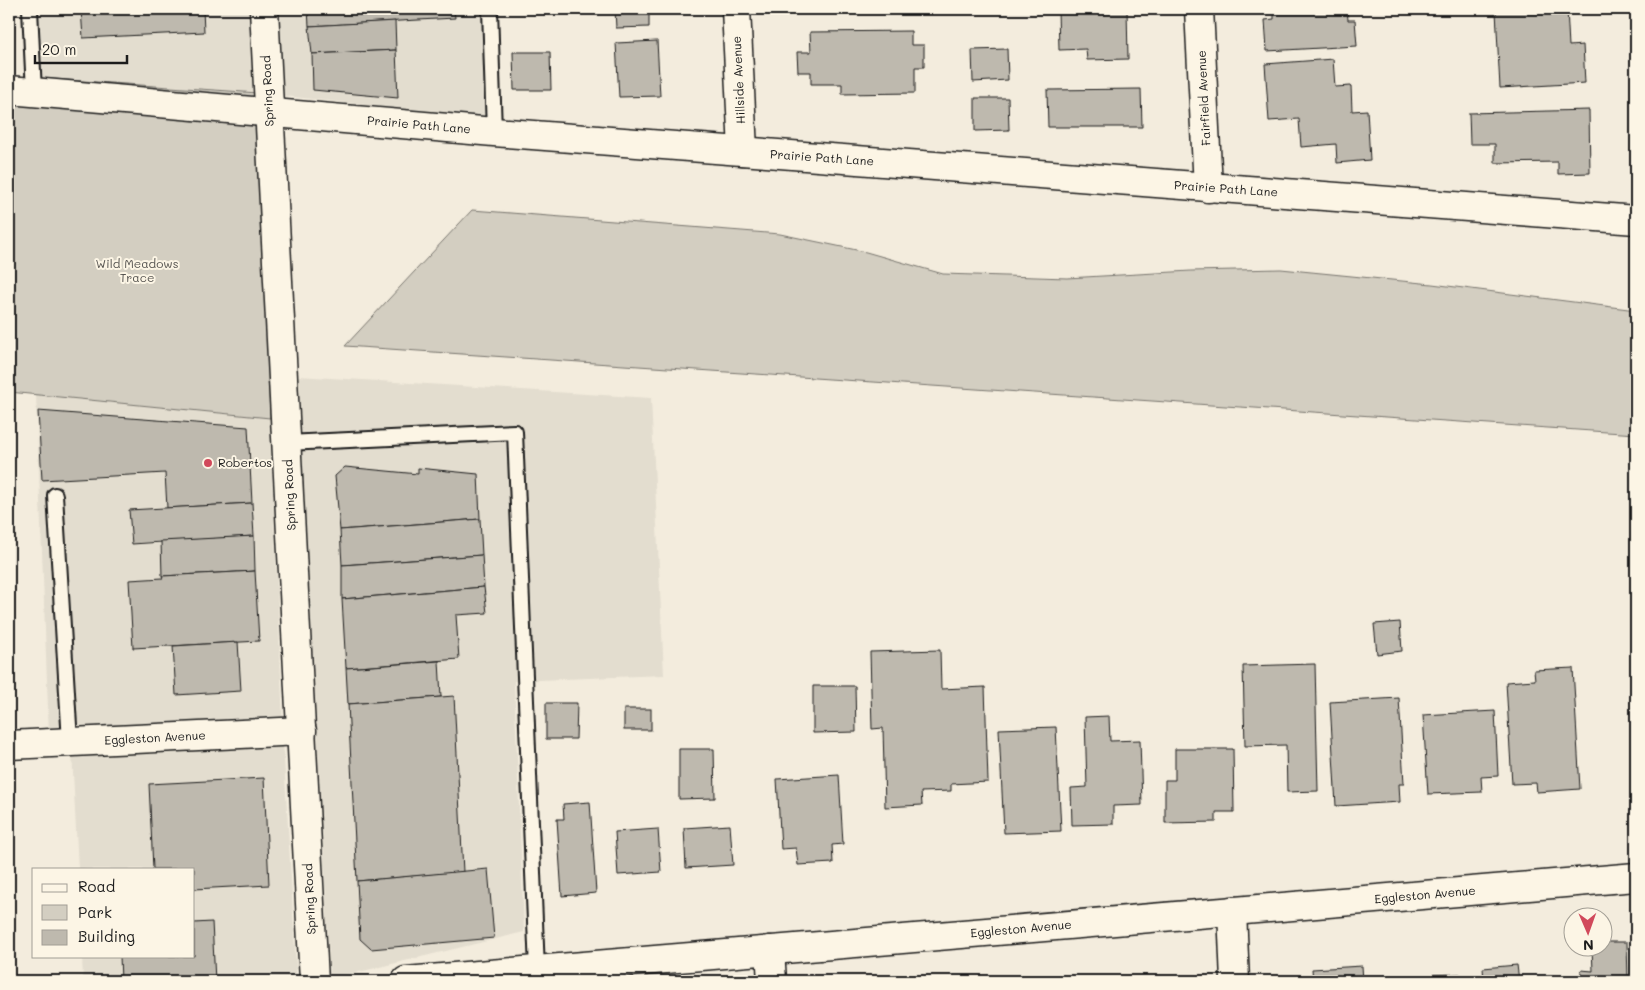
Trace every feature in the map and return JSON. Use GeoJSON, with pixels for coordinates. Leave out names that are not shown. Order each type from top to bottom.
{"type":"FeatureCollection","features":[{"type":"Feature","properties":{"kind":"street","name":"Spring Road"},"geometry":{"type":"LineString","coordinates":[[264,9],[314,981]]}},
{"type":"Feature","properties":{"kind":"street","name":"Hillside Avenue"},"geometry":{"type":"LineString","coordinates":[[736,9],[743,151]]}},
{"type":"Feature","properties":{"kind":"street","name":"Fairfield Avenue"},"geometry":{"type":"LineString","coordinates":[[1200,9],[1208,188]]}},
{"type":"Feature","properties":{"kind":"street","name":"Prairie Path Lane"},"geometry":{"type":"LineString","coordinates":[[22,91],[494,132],[1636,220]]}},
{"type":"Feature","properties":{"kind":"street","name":"Eggleston Avenue"},"geometry":{"type":"LineString","coordinates":[[9,745],[302,731]]}},
{"type":"Feature","properties":{"kind":"street","name":"Eggleston Avenue"},"geometry":{"type":"LineString","coordinates":[[406,981],[1636,877]]}},
{"type":"Feature","properties":{"kind":"street"},"geometry":{"type":"LineString","coordinates":[[1232,911],[1235,981]]}},
{"type":"Feature","properties":{"kind":"street"},"geometry":{"type":"LineString","coordinates":[[770,950],[772,981]]}},
{"type":"Feature","properties":{"kind":"lane"},"geometry":{"type":"LineString","coordinates":[[22,91],[30,9]]}},
{"type":"Feature","properties":{"kind":"lane"},"geometry":{"type":"LineString","coordinates":[[490,9],[494,132]]}},
{"type":"Feature","properties":{"kind":"lane"},"geometry":{"type":"LineString","coordinates":[[287,443],[515,432],[537,970]]}},
{"type":"Feature","properties":{"kind":"lane"},"geometry":{"type":"LineString","coordinates":[[55,495],[70,742]]}},
{"type":"Feature","properties":{"kind":"shaded area"},"geometry":{"type":"Polygon","coordinates":[[[35,9],[494,9],[498,120],[258,93],[39,78],[35,9]]]}},
{"type":"Feature","properties":{"kind":"shaded area"},"geometry":{"type":"Polygon","coordinates":[[[298,376],[651,398],[664,675],[514,681],[524,932],[330,979],[298,376]]]}},
{"type":"Feature","properties":{"kind":"shaded area"},"geometry":{"type":"Polygon","coordinates":[[[36,395],[270,418],[283,723],[49,734],[36,395]]]}},
{"type":"Feature","properties":{"kind":"shaded area"},"geometry":{"type":"Polygon","coordinates":[[[283,742],[297,981],[83,981],[82,958],[195,958],[195,868],[78,868],[72,753],[283,742]]]}},
{"type":"Feature","properties":{"kind":"green space","name":"Wild Meadows Trace"},"geometry":{"type":"Polygon","coordinates":[[[9,76],[258,93],[270,418],[9,392],[9,76]]]}},
{"type":"Feature","properties":{"kind":"green space"},"geometry":{"type":"Polygon","coordinates":[[[472,210],[780,234],[866,252],[943,274],[1067,278],[1191,271],[1281,269],[1432,284],[1636,310],[1636,434],[345,346],[472,210]]]}},
{"type":"Feature","properties":{"kind":"building"},"geometry":{"type":"Polygon","coordinates":[[[81,9],[203,9],[204,32],[83,38],[81,9]]]}},
{"type":"Feature","properties":{"kind":"building"},"geometry":{"type":"Polygon","coordinates":[[[308,9],[454,9],[455,18],[309,26],[308,9]]]}},
{"type":"Feature","properties":{"kind":"building"},"geometry":{"type":"Polygon","coordinates":[[[615,9],[649,9],[649,27],[616,28],[615,9]]]}},
{"type":"Feature","properties":{"kind":"building"},"geometry":{"type":"Polygon","coordinates":[[[1127,9],[1128,59],[1087,60],[1086,49],[1059,50],[1058,10],[1127,9]]]}},
{"type":"Feature","properties":{"kind":"building"},"geometry":{"type":"Polygon","coordinates":[[[1274,9],[1347,9],[1348,20],[1355,20],[1357,46],[1267,51],[1265,20],[1274,19],[1274,9]]]}},
{"type":"Feature","properties":{"kind":"building"},"geometry":{"type":"Polygon","coordinates":[[[1567,9],[1569,46],[1583,45],[1585,83],[1500,88],[1496,11],[1567,9]]]}},
{"type":"Feature","properties":{"kind":"building"},"geometry":{"type":"Polygon","coordinates":[[[395,21],[396,50],[312,54],[309,26],[395,21]]]}},
{"type":"Feature","properties":{"kind":"building"},"geometry":{"type":"Polygon","coordinates":[[[911,31],[911,45],[924,45],[924,67],[915,67],[915,93],[842,94],[842,84],[811,84],[811,72],[798,72],[797,52],[811,52],[810,32],[911,31]]]}},
{"type":"Feature","properties":{"kind":"building"},"geometry":{"type":"Polygon","coordinates":[[[657,41],[660,96],[619,97],[616,43],[657,41]]]}},
{"type":"Feature","properties":{"kind":"building"},"geometry":{"type":"Polygon","coordinates":[[[1007,49],[1008,80],[973,82],[972,50],[1007,49]]]}},
{"type":"Feature","properties":{"kind":"building"},"geometry":{"type":"Polygon","coordinates":[[[396,50],[398,98],[313,90],[312,54],[396,50]]]}},
{"type":"Feature","properties":{"kind":"building"},"geometry":{"type":"Polygon","coordinates":[[[513,52],[550,52],[551,90],[514,90],[513,52]]]}},
{"type":"Feature","properties":{"kind":"building"},"geometry":{"type":"Polygon","coordinates":[[[1333,59],[1335,87],[1351,86],[1352,111],[1367,110],[1370,160],[1337,163],[1336,144],[1301,147],[1299,119],[1269,121],[1265,64],[1333,59]]]}},
{"type":"Feature","properties":{"kind":"building"},"geometry":{"type":"Polygon","coordinates":[[[1141,89],[1142,127],[1048,127],[1047,90],[1141,89]]]}},
{"type":"Feature","properties":{"kind":"building"},"geometry":{"type":"Polygon","coordinates":[[[975,98],[1008,98],[1009,130],[975,131],[975,98]]]}},
{"type":"Feature","properties":{"kind":"building"},"geometry":{"type":"Polygon","coordinates":[[[1589,110],[1590,173],[1558,174],[1558,162],[1495,163],[1495,144],[1470,144],[1469,113],[1589,110]]]}},
{"type":"Feature","properties":{"kind":"building"},"geometry":{"type":"Polygon","coordinates":[[[38,411],[248,427],[252,503],[167,508],[165,473],[42,480],[38,411]]]}},
{"type":"Feature","properties":{"kind":"building"},"geometry":{"type":"Polygon","coordinates":[[[345,467],[418,474],[418,468],[478,474],[480,519],[340,530],[335,476],[345,467]]]}},
{"type":"Feature","properties":{"kind":"building"},"geometry":{"type":"Polygon","coordinates":[[[252,503],[254,536],[132,544],[129,510],[252,503]]]}},
{"type":"Feature","properties":{"kind":"building"},"geometry":{"type":"Polygon","coordinates":[[[480,519],[482,555],[342,565],[340,530],[480,519]]]}},
{"type":"Feature","properties":{"kind":"building"},"geometry":{"type":"Polygon","coordinates":[[[254,536],[255,571],[162,576],[161,541],[254,536]]]}},
{"type":"Feature","properties":{"kind":"building"},"geometry":{"type":"Polygon","coordinates":[[[482,555],[484,587],[342,599],[342,565],[482,555]]]}},
{"type":"Feature","properties":{"kind":"building"},"geometry":{"type":"Polygon","coordinates":[[[255,571],[259,641],[133,648],[129,580],[163,578],[162,576],[255,571]]]}},
{"type":"Feature","properties":{"kind":"building"},"geometry":{"type":"Polygon","coordinates":[[[484,587],[487,613],[456,615],[459,659],[346,668],[342,599],[484,587]]]}},
{"type":"Feature","properties":{"kind":"building"},"geometry":{"type":"Polygon","coordinates":[[[1400,622],[1402,651],[1377,654],[1374,624],[1400,622]]]}},
{"type":"Feature","properties":{"kind":"building"},"geometry":{"type":"Polygon","coordinates":[[[238,642],[241,691],[176,695],[173,646],[238,642]]]}},
{"type":"Feature","properties":{"kind":"building"},"geometry":{"type":"Polygon","coordinates":[[[940,650],[941,689],[985,687],[988,782],[951,784],[951,791],[921,792],[922,805],[885,807],[883,728],[872,729],[870,652],[940,650]]]}},
{"type":"Feature","properties":{"kind":"building"},"geometry":{"type":"Polygon","coordinates":[[[439,661],[441,697],[348,704],[346,668],[439,661]]]}},
{"type":"Feature","properties":{"kind":"building"},"geometry":{"type":"Polygon","coordinates":[[[1315,664],[1318,791],[1287,792],[1286,745],[1245,746],[1243,666],[1315,664]]]}},
{"type":"Feature","properties":{"kind":"building"},"geometry":{"type":"Polygon","coordinates":[[[1573,668],[1580,789],[1537,792],[1536,783],[1512,784],[1506,682],[1535,680],[1534,670],[1573,668]]]}},
{"type":"Feature","properties":{"kind":"building"},"geometry":{"type":"Polygon","coordinates":[[[813,686],[855,686],[856,732],[813,733],[813,686]]]}},
{"type":"Feature","properties":{"kind":"building"},"geometry":{"type":"Polygon","coordinates":[[[454,696],[463,872],[357,881],[348,704],[454,696]]]}},
{"type":"Feature","properties":{"kind":"building"},"geometry":{"type":"Polygon","coordinates":[[[1399,698],[1404,784],[1399,784],[1400,802],[1336,806],[1330,702],[1399,698]]]}},
{"type":"Feature","properties":{"kind":"building"},"geometry":{"type":"Polygon","coordinates":[[[546,703],[577,703],[576,739],[546,739],[546,703]]]}},
{"type":"Feature","properties":{"kind":"building"},"geometry":{"type":"Polygon","coordinates":[[[624,709],[651,709],[651,730],[624,730],[624,709]]]}},
{"type":"Feature","properties":{"kind":"building"},"geometry":{"type":"Polygon","coordinates":[[[1495,711],[1498,776],[1481,777],[1482,792],[1428,794],[1423,715],[1495,711]]]}},
{"type":"Feature","properties":{"kind":"building"},"geometry":{"type":"Polygon","coordinates":[[[1109,716],[1110,741],[1140,740],[1142,805],[1113,806],[1113,824],[1072,825],[1071,788],[1087,787],[1085,717],[1109,716]]]}},
{"type":"Feature","properties":{"kind":"building"},"geometry":{"type":"Polygon","coordinates":[[[1056,727],[1061,831],[1004,833],[999,729],[1056,727]]]}},
{"type":"Feature","properties":{"kind":"building"},"geometry":{"type":"Polygon","coordinates":[[[679,749],[714,749],[715,798],[679,799],[679,749]]]}},
{"type":"Feature","properties":{"kind":"building"},"geometry":{"type":"Polygon","coordinates":[[[1175,749],[1233,749],[1234,812],[1216,812],[1216,822],[1165,823],[1165,780],[1175,780],[1175,749]]]}},
{"type":"Feature","properties":{"kind":"building"},"geometry":{"type":"Polygon","coordinates":[[[839,775],[843,844],[832,845],[833,863],[798,865],[796,848],[781,849],[777,779],[839,775]]]}},
{"type":"Feature","properties":{"kind":"building"},"geometry":{"type":"Polygon","coordinates":[[[264,778],[269,885],[195,889],[195,868],[153,868],[149,784],[264,778]]]}},
{"type":"Feature","properties":{"kind":"building"},"geometry":{"type":"Polygon","coordinates":[[[590,802],[596,893],[562,896],[557,819],[564,819],[563,804],[590,802]]]}},
{"type":"Feature","properties":{"kind":"building"},"geometry":{"type":"Polygon","coordinates":[[[730,825],[733,865],[686,868],[684,828],[730,825]]]}},
{"type":"Feature","properties":{"kind":"building"},"geometry":{"type":"Polygon","coordinates":[[[658,829],[661,872],[618,875],[615,832],[658,829]]]}},
{"type":"Feature","properties":{"kind":"building"},"geometry":{"type":"Polygon","coordinates":[[[488,869],[494,938],[371,949],[360,939],[357,881],[488,869]]]}},
{"type":"Feature","properties":{"kind":"building"},"geometry":{"type":"Polygon","coordinates":[[[212,922],[215,981],[121,981],[120,958],[195,958],[195,923],[212,922]]]}},
{"type":"Feature","properties":{"kind":"building"},"geometry":{"type":"Polygon","coordinates":[[[1612,942],[1627,942],[1628,981],[1581,981],[1581,970],[1593,971],[1592,958],[1612,958],[1612,942]]]}},
{"type":"Feature","properties":{"kind":"building"},"geometry":{"type":"Polygon","coordinates":[[[1517,965],[1519,981],[1484,981],[1483,968],[1517,965]]]}},
{"type":"Feature","properties":{"kind":"building"},"geometry":{"type":"Polygon","coordinates":[[[1362,966],[1363,981],[1313,981],[1312,969],[1362,966]]]}},
{"type":"Feature","properties":{"kind":"building"},"geometry":{"type":"Polygon","coordinates":[[[1460,974],[1460,981],[1426,981],[1426,975],[1460,974]]]}},
{"type":"Feature","properties":{"kind":"place","name":"Robertos"},"geometry":{"type":"Point","coordinates":[208,463]}}]}
